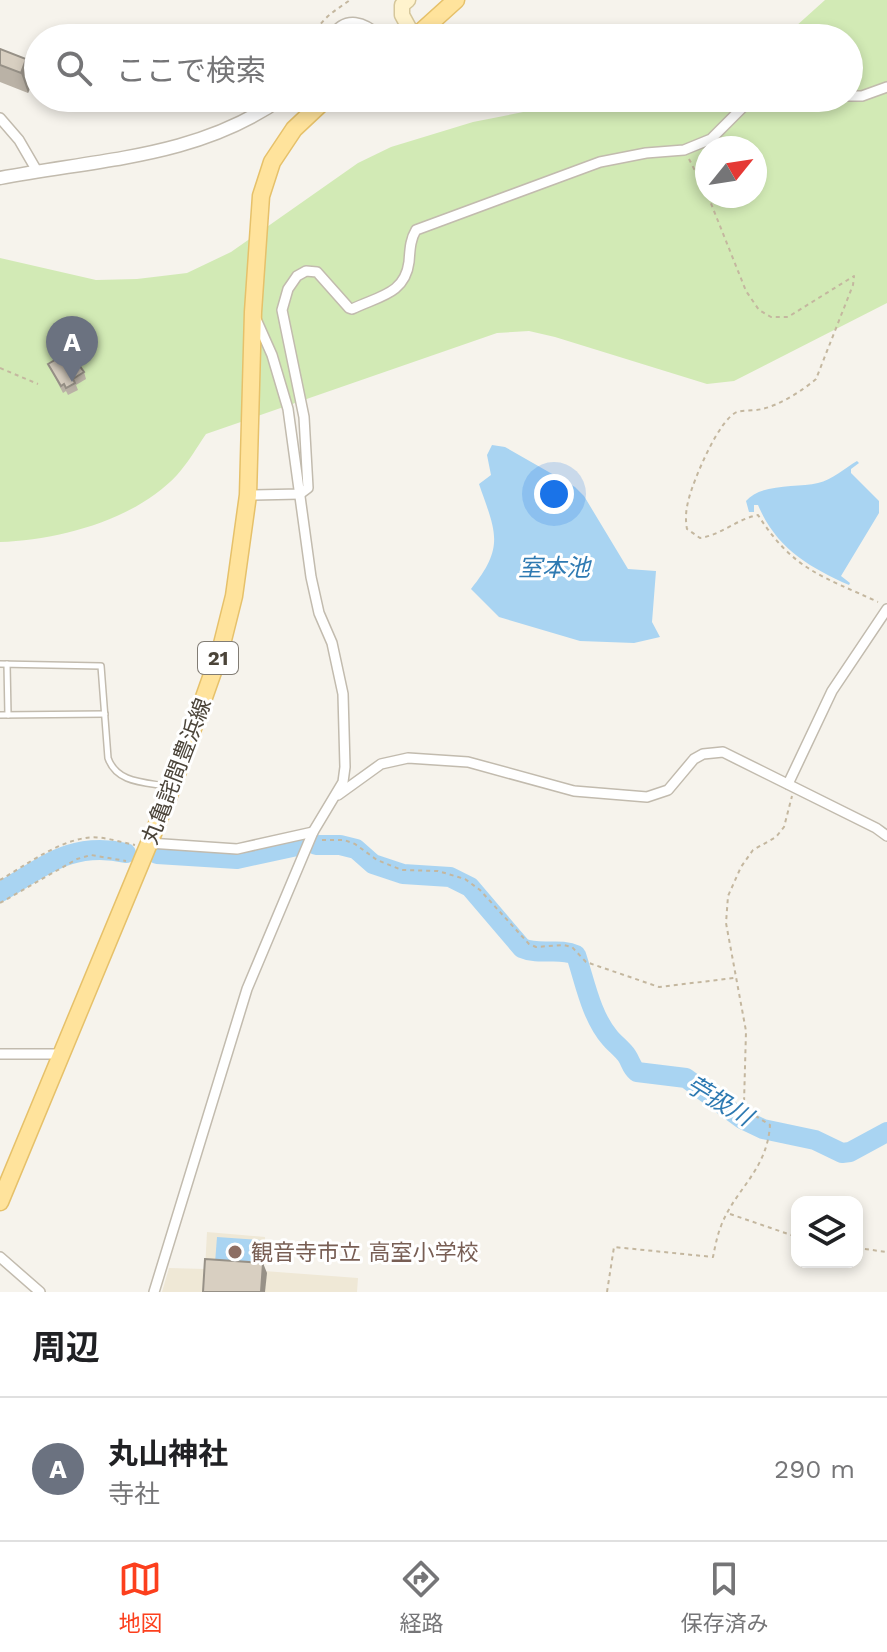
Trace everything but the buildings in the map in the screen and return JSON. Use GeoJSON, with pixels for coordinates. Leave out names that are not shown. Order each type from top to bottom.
{"type":"FeatureCollection","features":[{"type":"Feature","properties":{"kind":"main road"},"geometry":{"type":"LineString","coordinates":[[407,24],[402,5],[408,0]]}},
{"type":"Feature","properties":{"kind":"main road"},"geometry":{"type":"LineString","coordinates":[[429,24],[456,0]]}},
{"type":"Feature","properties":{"kind":"main road","name":"丸亀詫間豊浜線"},"geometry":{"type":"LineString","coordinates":[[0,1202],[143,844],[172,788],[220,652],[234,596],[248,495],[257,225],[265,178],[294,129],[312,112]]}},
{"type":"Feature","properties":{"kind":"street"},"geometry":{"type":"LineString","coordinates":[[863,96],[887,87]]}},
{"type":"Feature","properties":{"kind":"street"},"geometry":{"type":"LineString","coordinates":[[0,178],[184,146],[241,123],[259,112]]}},
{"type":"Feature","properties":{"kind":"street"},"geometry":{"type":"LineString","coordinates":[[248,495],[300,494],[308,488],[304,417],[282,310],[288,289],[297,276],[306,271],[317,272],[352,309],[401,286],[407,277],[411,238],[416,230],[600,162],[646,153],[684,150],[711,139],[738,112]]}},
{"type":"Feature","properties":{"kind":"street"},"geometry":{"type":"LineString","coordinates":[[0,118],[19,140],[37,171]]}},
{"type":"Feature","properties":{"kind":"street"},"geometry":{"type":"LineString","coordinates":[[154,1292],[247,989],[312,836],[343,782],[345,767],[343,694],[332,643],[319,613],[311,577],[288,409],[272,355],[253,312]]}},
{"type":"Feature","properties":{"kind":"street"},"geometry":{"type":"LineString","coordinates":[[792,785],[832,691],[887,607]]}},
{"type":"Feature","properties":{"kind":"street"},"geometry":{"type":"LineString","coordinates":[[332,800],[381,764],[408,758],[468,762],[574,791],[647,797],[668,790],[694,759],[703,754],[723,752],[887,836]]}},
{"type":"Feature","properties":{"kind":"street"},"geometry":{"type":"LineString","coordinates":[[143,844],[237,849],[312,836]]}},
{"type":"Feature","properties":{"kind":"street"},"geometry":{"type":"LineString","coordinates":[[0,1054],[61,1054]]}},
{"type":"Feature","properties":{"kind":"street"},"geometry":{"type":"LineString","coordinates":[[0,1257],[40,1292]]}},
{"type":"Feature","properties":{"kind":"lane"},"geometry":{"type":"LineString","coordinates":[[8,715],[3,664],[101,666],[108,758],[112,770],[122,778],[172,788]]}},
{"type":"Feature","properties":{"kind":"lane"},"geometry":{"type":"LineString","coordinates":[[0,715],[105,714]]}},
{"type":"Feature","properties":{"kind":"path"},"geometry":{"type":"LineString","coordinates":[[320,24],[350,0]]}},
{"type":"Feature","properties":{"kind":"path"},"geometry":{"type":"LineString","coordinates":[[684,150],[695,171]]}},
{"type":"Feature","properties":{"kind":"path"},"geometry":{"type":"LineString","coordinates":[[713,208],[746,291],[759,310],[771,317],[788,317],[854,276],[816,379],[763,409],[738,412],[728,418],[719,430],[689,497],[685,516],[687,529],[700,538],[709,537],[742,518],[758,515],[776,542],[809,571],[887,607]]}},
{"type":"Feature","properties":{"kind":"path"},"geometry":{"type":"LineString","coordinates":[[0,368],[38,384]]}},
{"type":"Feature","properties":{"kind":"path"},"geometry":{"type":"LineString","coordinates":[[607,1292],[614,1247],[713,1257],[721,1225],[758,1169],[770,1125],[746,1110],[744,1103],[746,1031],[726,923],[728,896],[741,867],[753,850],[760,843],[776,837],[784,827],[792,785]]}},
{"type":"Feature","properties":{"kind":"path"},"geometry":{"type":"LineString","coordinates":[[312,836],[344,840],[377,860],[402,870],[438,871],[465,879],[529,944],[536,947],[572,947],[586,962],[654,986],[735,977]]}},
{"type":"Feature","properties":{"kind":"path"},"geometry":{"type":"LineString","coordinates":[[0,880],[47,853],[85,838],[143,844]]}},
{"type":"Feature","properties":{"kind":"path"},"geometry":{"type":"LineString","coordinates":[[0,903],[77,859],[91,855],[129,861]]}},
{"type":"Feature","properties":{"kind":"path"},"geometry":{"type":"LineString","coordinates":[[729,1213],[791,1235]]}},
{"type":"Feature","properties":{"kind":"path"},"geometry":{"type":"LineString","coordinates":[[863,1249],[887,1252]]}},
{"type":"Feature","properties":{"kind":"shaded area","name":"観音寺市立 高室小学校"},"geometry":{"type":"Polygon","coordinates":[[[207,1232],[265,1237],[264,1271],[358,1278],[357,1292],[162,1292],[169,1268],[205,1269],[207,1232]]]}},
{"type":"Feature","properties":{"kind":"green space"},"geometry":{"type":"Polygon","coordinates":[[[825,0],[887,0],[887,303],[734,381],[707,384],[555,337],[529,331],[497,333],[206,434],[177,475],[160,491],[95,525],[47,537],[0,542],[0,258],[96,280],[187,273],[231,252],[358,163],[391,147],[473,122],[523,112],[863,112],[863,24],[798,24],[825,0]]]}},
{"type":"Feature","properties":{"kind":"water","name":"室本池"},"geometry":{"type":"Polygon","coordinates":[[[492,445],[505,447],[575,487],[584,496],[628,569],[656,571],[652,622],[660,637],[634,643],[580,641],[499,617],[471,589],[482,574],[493,549],[493,527],[479,484],[491,475],[487,455],[492,445]]]}},
{"type":"Feature","properties":{"kind":"water"},"geometry":{"type":"Polygon","coordinates":[[[857,461],[859,463],[851,469],[851,473],[879,501],[879,513],[841,576],[849,585],[795,554],[774,533],[758,505],[754,505],[754,512],[749,512],[746,501],[761,491],[823,481],[857,461]]]}},
{"type":"Feature","properties":{"kind":"water"},"geometry":{"type":"Polygon","coordinates":[[[217,1237],[260,1240],[259,1266],[215,1263],[217,1237]]]}},
{"type":"Feature","properties":{"kind":"waterway","name":"苧扱川"},"geometry":{"type":"LineString","coordinates":[[316,845],[356,849],[373,864],[403,874],[450,877],[470,887],[522,948],[576,955],[598,1020],[637,1072],[686,1078],[742,1119],[763,1129],[815,1140],[842,1153],[850,1152],[887,1132]]}},
{"type":"Feature","properties":{"kind":"waterway","name":"苧扱川"},"geometry":{"type":"LineString","coordinates":[[157,854],[237,859],[297,846]]}},
{"type":"Feature","properties":{"kind":"waterway","name":"苧扱川"},"geometry":{"type":"LineString","coordinates":[[0,892],[45,865],[74,853],[90,850],[126,853]]}},
{"type":"Feature","properties":{"kind":"place","name":"丸山神社"},"geometry":{"type":"Point","coordinates":[72,382]}},
{"type":"Feature","properties":{"kind":"place","name":"観音寺市立 高室小学校"},"geometry":{"type":"Point","coordinates":[235,1252]}}]}
